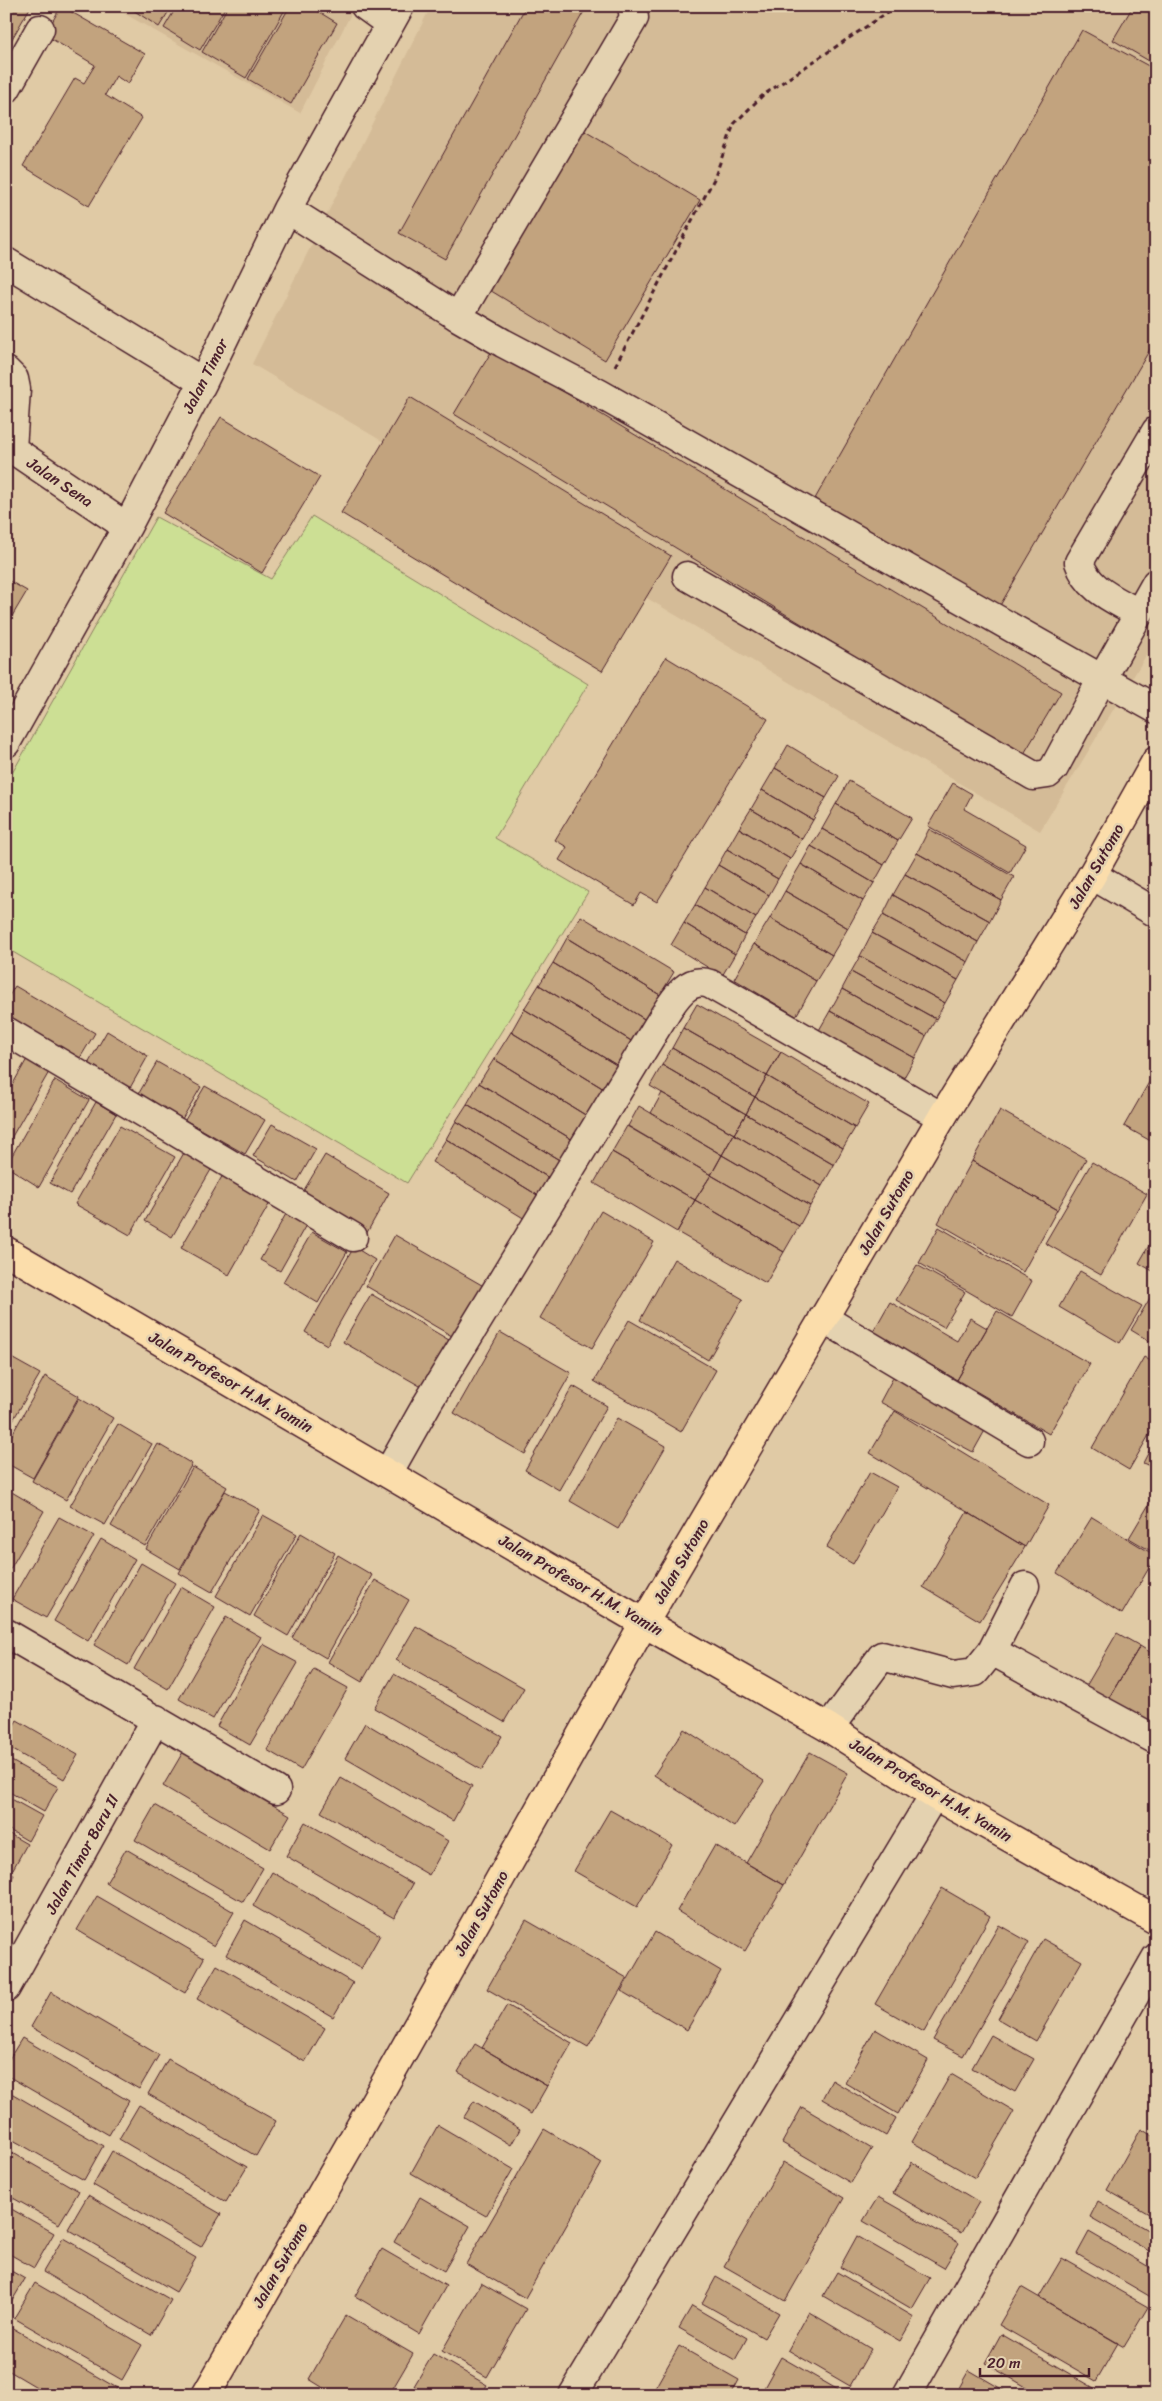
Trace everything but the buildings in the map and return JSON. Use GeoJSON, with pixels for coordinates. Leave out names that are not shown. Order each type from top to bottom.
{"type":"FeatureCollection","features":[{"type":"Feature","properties":{"kind":"main road","name":"Jalan Sutomo"},"geometry":{"type":"LineString","coordinates":[[206,2395],[379,2094],[644,1623],[942,1117],[1092,875],[1156,761]]}},
{"type":"Feature","properties":{"kind":"main road","name":"Jalan Profesor H.M. Yamin"},"geometry":{"type":"LineString","coordinates":[[6,1251],[644,1623],[829,1728],[934,1795],[1156,1920]]}},
{"type":"Feature","properties":{"kind":"street"},"geometry":{"type":"LineString","coordinates":[[365,6],[395,15]]}},
{"type":"Feature","properties":{"kind":"street"},"geometry":{"type":"LineString","coordinates":[[458,317],[634,18],[632,6]]}},
{"type":"Feature","properties":{"kind":"street","name":"Jalan Timor"},"geometry":{"type":"LineString","coordinates":[[6,743],[127,526],[203,382],[287,209],[395,15]]}},
{"type":"Feature","properties":{"kind":"street"},"geometry":{"type":"LineString","coordinates":[[6,89],[40,29]]}},
{"type":"Feature","properties":{"kind":"street"},"geometry":{"type":"LineString","coordinates":[[287,209],[458,317],[503,343],[600,394],[1156,709]]}},
{"type":"Feature","properties":{"kind":"street"},"geometry":{"type":"LineString","coordinates":[[6,262],[203,382]]}},
{"type":"Feature","properties":{"kind":"street","name":"Jalan Sena"},"geometry":{"type":"LineString","coordinates":[[6,371],[14,379],[16,389],[12,449],[127,526]]}},
{"type":"Feature","properties":{"kind":"street"},"geometry":{"type":"LineString","coordinates":[[1138,613],[1095,588],[1084,575],[1079,562],[1156,432]]}},
{"type":"Feature","properties":{"kind":"street"},"geometry":{"type":"LineString","coordinates":[[687,576],[1034,776],[1048,774],[1054,768],[1156,582]]}},
{"type":"Feature","properties":{"kind":"street"},"geometry":{"type":"LineString","coordinates":[[1092,875],[1156,913]]}},
{"type":"Feature","properties":{"kind":"street"},"geometry":{"type":"LineString","coordinates":[[388,1473],[427,1404],[653,1034],[678,996],[692,982],[700,981],[710,984],[942,1117]]}},
{"type":"Feature","properties":{"kind":"street"},"geometry":{"type":"LineString","coordinates":[[6,1031],[353,1237]]}},
{"type":"Feature","properties":{"kind":"street"},"geometry":{"type":"LineString","coordinates":[[823,1318],[1029,1441]]}},
{"type":"Feature","properties":{"kind":"street"},"geometry":{"type":"LineString","coordinates":[[829,1728],[882,1656],[954,1675],[975,1672],[992,1651],[1025,1586]]}},
{"type":"Feature","properties":{"kind":"street"},"geometry":{"type":"LineString","coordinates":[[6,1633],[276,1790]]}},
{"type":"Feature","properties":{"kind":"street"},"geometry":{"type":"LineString","coordinates":[[992,1651],[1156,1740]]}},
{"type":"Feature","properties":{"kind":"street","name":"Jalan Timor Baru II"},"geometry":{"type":"LineString","coordinates":[[6,1988],[156,1719]]}},
{"type":"Feature","properties":{"kind":"street"},"geometry":{"type":"LineString","coordinates":[[573,2395],[934,1795]]}},
{"type":"Feature","properties":{"kind":"street"},"geometry":{"type":"LineString","coordinates":[[907,2395],[1156,1958]]}},
{"type":"Feature","properties":{"kind":"path"},"geometry":{"type":"LineString","coordinates":[[600,394],[714,178],[734,124],[762,96],[897,6]]}},
{"type":"Feature","properties":{"kind":"shaded area"},"geometry":{"type":"Polygon","coordinates":[[[111,6],[355,6],[300,113],[111,6]]]}},
{"type":"Feature","properties":{"kind":"shaded area"},"geometry":{"type":"Polygon","coordinates":[[[431,6],[1156,6],[1156,639],[1040,831],[252,364],[431,6]]]}},
{"type":"Feature","properties":{"kind":"green space"},"geometry":{"type":"Polygon","coordinates":[[[312,516],[588,684],[495,838],[588,892],[407,1183],[6,948],[6,784],[156,517],[271,579],[312,516]]]}}]}
